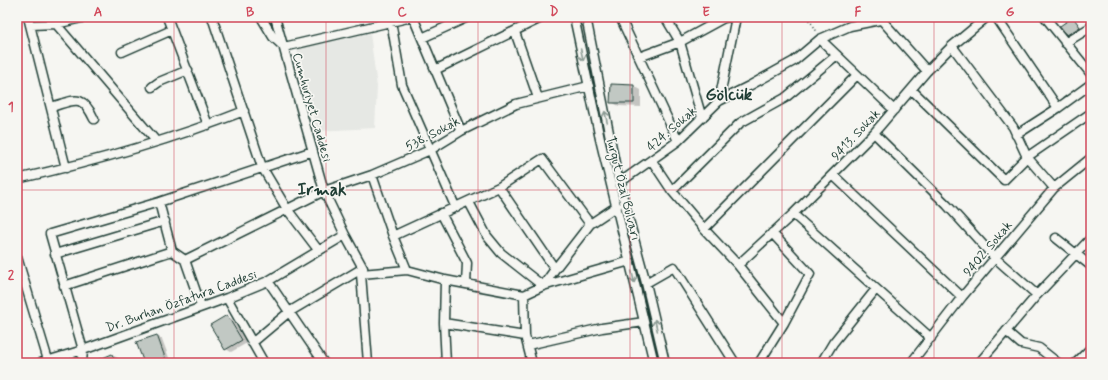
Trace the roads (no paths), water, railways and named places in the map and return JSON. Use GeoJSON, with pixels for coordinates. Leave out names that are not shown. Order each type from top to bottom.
{"type":"FeatureCollection","features":[{"type":"Feature","properties":{"kind":"street"},"geometry":{"type":"LineString","coordinates":[[66,168],[30,21],[56,24],[86,17]]}},
{"type":"Feature","properties":{"kind":"street"},"geometry":{"type":"LineString","coordinates":[[167,17],[208,125]]}},
{"type":"Feature","properties":{"kind":"street"},"geometry":{"type":"LineString","coordinates":[[212,17],[262,167],[287,209],[319,251]]}},
{"type":"Feature","properties":{"kind":"street"},"geometry":{"type":"LineString","coordinates":[[261,17],[273,37],[284,47],[412,17],[461,131]]}},
{"type":"Feature","properties":{"kind":"street","name":"Cumhuriyet Caddesi"},"geometry":{"type":"LineString","coordinates":[[275,17],[324,191],[362,271],[368,363]]}},
{"type":"Feature","properties":{"kind":"street"},"geometry":{"type":"LineString","coordinates":[[422,38],[468,17]]}},
{"type":"Feature","properties":{"kind":"street"},"geometry":{"type":"LineString","coordinates":[[435,70],[515,32],[542,17]]}},
{"type":"Feature","properties":{"kind":"street","name":"Turgut Özal Bulvarı"},"geometry":{"type":"LineString","coordinates":[[574,17],[600,140],[654,363]]}},
{"type":"Feature","properties":{"kind":"street","name":"Turgut Özal Bulvarı"},"geometry":{"type":"LineString","coordinates":[[586,17],[620,183],[665,363]]}},
{"type":"Feature","properties":{"kind":"street"},"geometry":{"type":"LineString","coordinates":[[620,17],[678,141]]}},
{"type":"Feature","properties":{"kind":"street"},"geometry":{"type":"LineString","coordinates":[[665,17],[680,42],[702,118]]}},
{"type":"Feature","properties":{"kind":"street"},"geometry":{"type":"LineString","coordinates":[[639,57],[680,42],[724,18],[730,17]]}},
{"type":"Feature","properties":{"kind":"street"},"geometry":{"type":"LineString","coordinates":[[719,101],[736,17]]}},
{"type":"Feature","properties":{"kind":"street","name":"9413. Sokak"},"geometry":{"type":"LineString","coordinates":[[738,265],[833,175],[874,133],[927,71],[952,46],[988,17]]}},
{"type":"Feature","properties":{"kind":"street"},"geometry":{"type":"LineString","coordinates":[[996,17],[1058,108]]}},
{"type":"Feature","properties":{"kind":"street"},"geometry":{"type":"LineString","coordinates":[[1045,17],[1091,74]]}},
{"type":"Feature","properties":{"kind":"street"},"geometry":{"type":"LineString","coordinates":[[882,18],[927,71]]}},
{"type":"Feature","properties":{"kind":"street","name":"424. Sokak"},"geometry":{"type":"LineString","coordinates":[[620,183],[678,141],[719,101],[794,61],[820,39],[850,26],[882,18]]}},
{"type":"Feature","properties":{"kind":"street"},"geometry":{"type":"LineString","coordinates":[[391,21],[402,85],[456,206]]}},
{"type":"Feature","properties":{"kind":"street"},"geometry":{"type":"LineString","coordinates":[[56,24],[156,141]]}},
{"type":"Feature","properties":{"kind":"street"},"geometry":{"type":"LineString","coordinates":[[1065,43],[1091,27]]}},
{"type":"Feature","properties":{"kind":"street"},"geometry":{"type":"LineString","coordinates":[[122,52],[172,30]]}},
{"type":"Feature","properties":{"kind":"street"},"geometry":{"type":"LineString","coordinates":[[515,32],[538,98]]}},
{"type":"Feature","properties":{"kind":"street"},"geometry":{"type":"LineString","coordinates":[[820,39],[894,110]]}},
{"type":"Feature","properties":{"kind":"street"},"geometry":{"type":"LineString","coordinates":[[952,46],[1014,127],[1016,135],[1027,157],[1054,188]]}},
{"type":"Feature","properties":{"kind":"street"},"geometry":{"type":"LineString","coordinates":[[672,191],[740,123],[785,98],[837,55]]}},
{"type":"Feature","properties":{"kind":"street"},"geometry":{"type":"LineString","coordinates":[[152,87],[159,82],[188,70]]}},
{"type":"Feature","properties":{"kind":"street"},"geometry":{"type":"LineString","coordinates":[[704,229],[857,75]]}},
{"type":"Feature","properties":{"kind":"street"},"geometry":{"type":"LineString","coordinates":[[1016,135],[1058,108],[1091,84]]}},
{"type":"Feature","properties":{"kind":"street","name":"538. Sokak"},"geometry":{"type":"LineString","coordinates":[[185,260],[324,191],[372,175],[430,150],[461,131],[516,104],[589,86]]}},
{"type":"Feature","properties":{"kind":"street"},"geometry":{"type":"LineString","coordinates":[[912,90],[1004,180],[1027,157],[1091,113]]}},
{"type":"Feature","properties":{"kind":"street"},"geometry":{"type":"LineString","coordinates":[[51,107],[74,100],[80,101],[88,106],[94,119]]}},
{"type":"Feature","properties":{"kind":"street"},"geometry":{"type":"LineString","coordinates":[[17,179],[66,168],[208,125],[244,111]]}},
{"type":"Feature","properties":{"kind":"street"},"geometry":{"type":"LineString","coordinates":[[874,133],[947,205],[994,257],[1037,295]]}},
{"type":"Feature","properties":{"kind":"street"},"geometry":{"type":"LineString","coordinates":[[82,363],[82,350],[50,234],[159,202],[313,151]]}},
{"type":"Feature","properties":{"kind":"street","name":"9402. Sokak"},"geometry":{"type":"LineString","coordinates":[[911,363],[962,296],[1054,188],[1091,158]]}},
{"type":"Feature","properties":{"kind":"street"},"geometry":{"type":"LineString","coordinates":[[393,236],[499,187],[542,159],[590,224]]}},
{"type":"Feature","properties":{"kind":"street"},"geometry":{"type":"LineString","coordinates":[[652,161],[672,191],[704,229],[738,265],[784,323]]}},
{"type":"Feature","properties":{"kind":"street"},"geometry":{"type":"LineString","coordinates":[[372,175],[393,236],[407,270]]}},
{"type":"Feature","properties":{"kind":"street"},"geometry":{"type":"LineString","coordinates":[[833,175],[962,296]]}},
{"type":"Feature","properties":{"kind":"street"},"geometry":{"type":"LineString","coordinates":[[499,187],[554,269]]}},
{"type":"Feature","properties":{"kind":"street"},"geometry":{"type":"LineString","coordinates":[[159,202],[172,251],[185,260],[202,306]]}},
{"type":"Feature","properties":{"kind":"street"},"geometry":{"type":"LineString","coordinates":[[469,202],[487,236],[501,253],[544,286]]}},
{"type":"Feature","properties":{"kind":"street"},"geometry":{"type":"LineString","coordinates":[[544,286],[554,269],[590,224],[616,206]]}},
{"type":"Feature","properties":{"kind":"street"},"geometry":{"type":"LineString","coordinates":[[441,213],[467,264],[466,284]]}},
{"type":"Feature","properties":{"kind":"street"},"geometry":{"type":"LineString","coordinates":[[793,214],[931,338]]}},
{"type":"Feature","properties":{"kind":"street"},"geometry":{"type":"LineString","coordinates":[[55,254],[165,221]]}},
{"type":"Feature","properties":{"kind":"street"},"geometry":{"type":"LineString","coordinates":[[759,363],[784,323],[810,274],[772,233]]}},
{"type":"Feature","properties":{"kind":"street","name":"Dr. Burhan Özfatura Caddesi"},"geometry":{"type":"LineString","coordinates":[[44,362],[82,350],[226,298],[268,281],[344,235]]}},
{"type":"Feature","properties":{"kind":"street"},"geometry":{"type":"LineString","coordinates":[[1056,238],[1091,266]]}},
{"type":"Feature","properties":{"kind":"street"},"geometry":{"type":"LineString","coordinates":[[979,363],[1037,295],[1091,238]]}},
{"type":"Feature","properties":{"kind":"street"},"geometry":{"type":"LineString","coordinates":[[64,286],[172,251]]}},
{"type":"Feature","properties":{"kind":"street"},"geometry":{"type":"LineString","coordinates":[[17,256],[44,362]]}},
{"type":"Feature","properties":{"kind":"street"},"geometry":{"type":"LineString","coordinates":[[252,344],[289,312],[362,271],[407,270],[445,280],[524,295],[544,286],[630,261]]}},
{"type":"Feature","properties":{"kind":"street"},"geometry":{"type":"LineString","coordinates":[[646,283],[674,267],[735,363]]}},
{"type":"Feature","properties":{"kind":"street"},"geometry":{"type":"LineString","coordinates":[[445,280],[444,323],[446,363]]}},
{"type":"Feature","properties":{"kind":"street"},"geometry":{"type":"LineString","coordinates":[[268,281],[289,312],[319,362]]}},
{"type":"Feature","properties":{"kind":"street"},"geometry":{"type":"LineString","coordinates":[[821,363],[833,343],[876,289]]}},
{"type":"Feature","properties":{"kind":"street"},"geometry":{"type":"LineString","coordinates":[[524,295],[525,336],[532,363]]}},
{"type":"Feature","properties":{"kind":"street"},"geometry":{"type":"LineString","coordinates":[[226,298],[264,363]]}},
{"type":"Feature","properties":{"kind":"street"},"geometry":{"type":"LineString","coordinates":[[528,345],[602,328],[644,322]]}},
{"type":"Feature","properties":{"kind":"street"},"geometry":{"type":"LineString","coordinates":[[444,323],[525,336]]}},
{"type":"Feature","properties":{"kind":"street"},"geometry":{"type":"LineString","coordinates":[[1006,331],[1021,344],[1038,348],[1058,363]]}},
{"type":"Feature","properties":{"kind":"street"},"geometry":{"type":"LineString","coordinates":[[1076,363],[1091,349]]}},
{"type":"Feature","properties":{"kind":"district","name":"Gölcük"},"geometry":{"type":"Point","coordinates":[729,94]}},
{"type":"Feature","properties":{"kind":"district","name":"Irmak"},"geometry":{"type":"Point","coordinates":[322,189]}}]}
